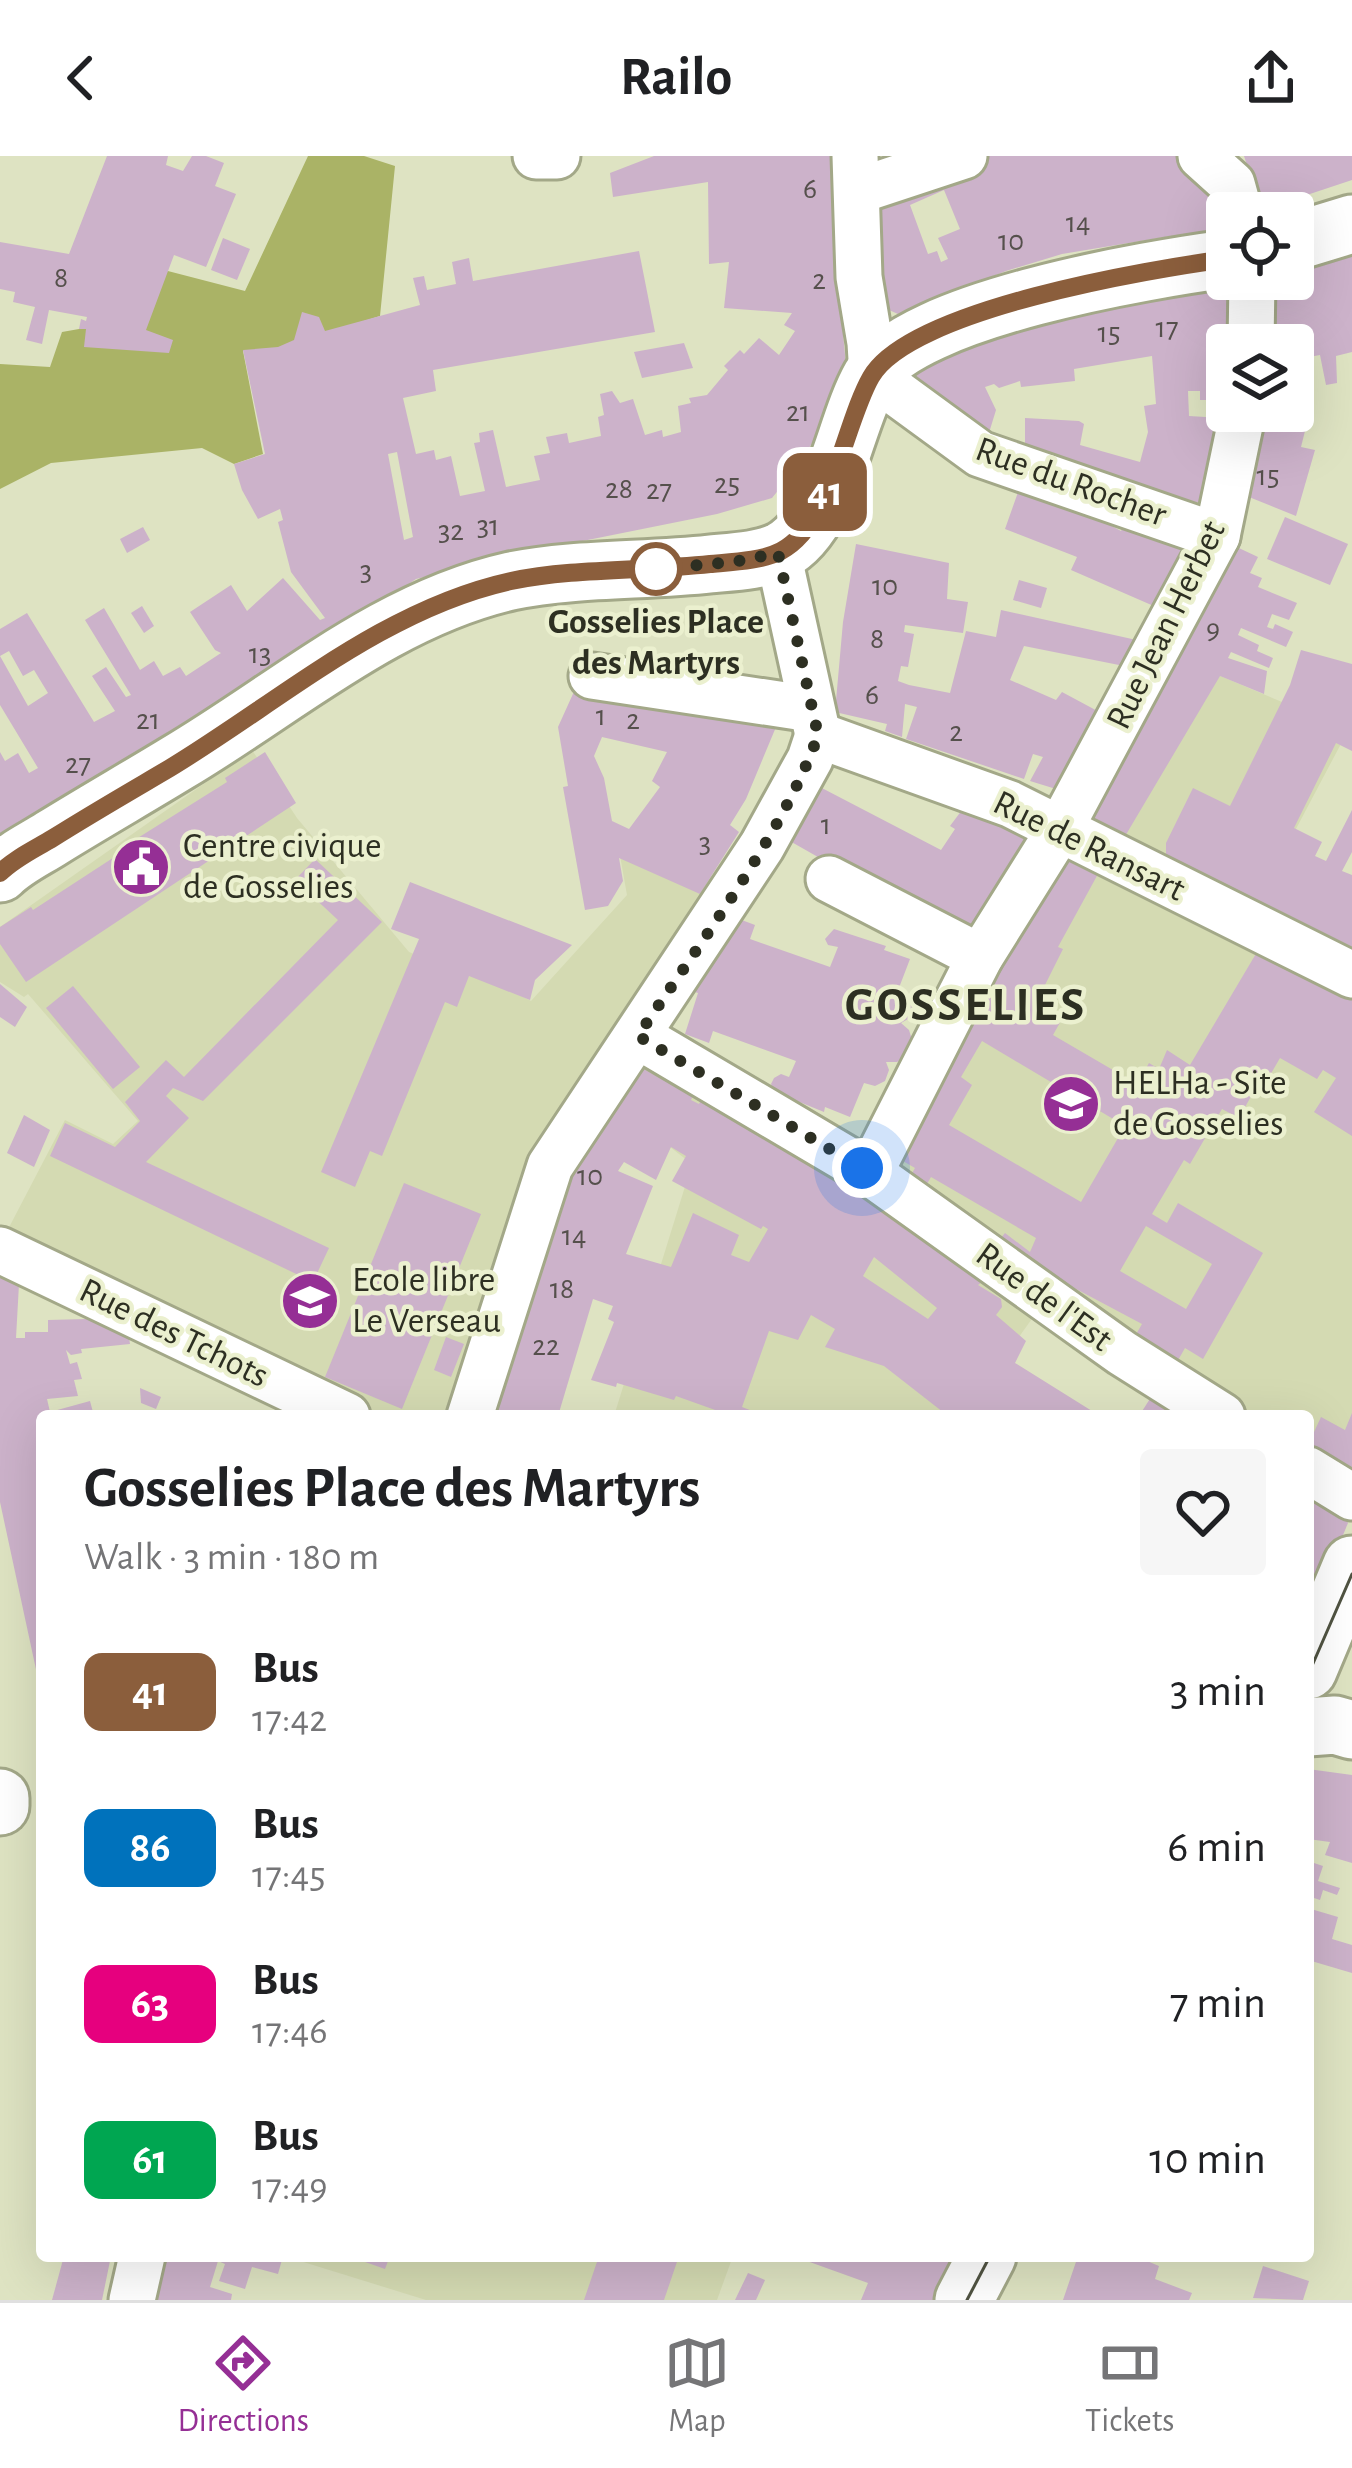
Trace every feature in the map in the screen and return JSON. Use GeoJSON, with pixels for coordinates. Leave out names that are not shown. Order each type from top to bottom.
{"type":"FeatureCollection","features":[{"type":"Feature","properties":{"kind":"main road"},"geometry":{"type":"LineString","coordinates":[[1314,236],[1352,224]]}},
{"type":"Feature","properties":{"kind":"main road"},"geometry":{"type":"LineString","coordinates":[[0,873],[312,675],[410,618],[458,597],[514,580],[681,567],[778,553],[802,537],[832,481],[872,375],[892,354],[915,340],[1011,304],[1145,270],[1206,262]]}},
{"type":"Feature","properties":{"kind":"main road"},"geometry":{"type":"LineString","coordinates":[[1314,1656],[1352,1565]]}},
{"type":"Feature","properties":{"kind":"main road"},"geometry":{"type":"LineString","coordinates":[[1314,1727],[1352,1730]]}},
{"type":"Feature","properties":{"kind":"main road"},"geometry":{"type":"LineString","coordinates":[[964,2300],[984,2262]]}},
{"type":"Feature","properties":{"kind":"street"},"geometry":{"type":"LineString","coordinates":[[536,156],[556,156]]}},
{"type":"Feature","properties":{"kind":"street"},"geometry":{"type":"LineString","coordinates":[[872,375],[859,277],[857,173],[964,156]]}},
{"type":"Feature","properties":{"kind":"street"},"geometry":{"type":"LineString","coordinates":[[1201,156],[1232,184],[1234,192]]}},
{"type":"Feature","properties":{"kind":"street","name":"Rue du Rocher"},"geometry":{"type":"LineString","coordinates":[[872,375],[980,454],[1217,536]]}},
{"type":"Feature","properties":{"kind":"street","name":"Rue Jean Herbet"},"geometry":{"type":"LineString","coordinates":[[869,1173],[980,957],[1060,830],[1217,536],[1239,432]]}},
{"type":"Feature","properties":{"kind":"street"},"geometry":{"type":"LineString","coordinates":[[472,1410],[550,1166],[762,846],[810,759],[815,722],[778,553]]}},
{"type":"Feature","properties":{"kind":"street","name":"Rue de Ransart"},"geometry":{"type":"LineString","coordinates":[[592,676],[815,722],[1010,804],[1352,975]]}},
{"type":"Feature","properties":{"kind":"street"},"geometry":{"type":"LineString","coordinates":[[829,879],[980,957]]}},
{"type":"Feature","properties":{"kind":"street","name":"Rue de l'Est"},"geometry":{"type":"LineString","coordinates":[[638,1036],[869,1173],[1121,1353],[1212,1410]]}},
{"type":"Feature","properties":{"kind":"street","name":"Rue des Tchots"},"geometry":{"type":"LineString","coordinates":[[0,1250],[334,1410]]}},
{"type":"Feature","properties":{"kind":"street"},"geometry":{"type":"LineString","coordinates":[[1314,1474],[1352,1497]]}},
{"type":"Feature","properties":{"kind":"street"},"geometry":{"type":"LineString","coordinates":[[132,2300],[141,2262]]}},
{"type":"Feature","properties":{"kind":"shaded area"},"geometry":{"type":"Polygon","coordinates":[[[1175,657],[1282,702],[1352,723],[1253,910],[1071,826],[1175,657]]]}},
{"type":"Feature","properties":{"kind":"shaded area"},"geometry":{"type":"Polygon","coordinates":[[[252,750],[297,818],[409,952],[457,972],[477,973],[531,1001],[627,895],[615,827],[712,876],[668,964],[605,1038],[551,1134],[461,1410],[342,1410],[4,1237],[65,1120],[113,1144],[138,1121],[28,994],[24,997],[0,982],[0,927],[252,750]]]}},
{"type":"Feature","properties":{"kind":"shaded area","name":"HELHa - Site de Gosselies"},"geometry":{"type":"Polygon","coordinates":[[[1050,846],[1352,986],[1352,1477],[1314,1455],[1314,1410],[1235,1410],[878,1153],[1050,846]]]}},
{"type":"Feature","properties":{"kind":"shaded area"},"geometry":{"type":"Polygon","coordinates":[[[642,1063],[877,1193],[1034,1316],[966,1410],[616,1410],[692,1164],[618,1107],[642,1063]]]}},
{"type":"Feature","properties":{"kind":"shaded area"},"geometry":{"type":"Polygon","coordinates":[[[303,2262],[731,2262],[717,2300],[426,2300],[303,2262]]]}},
{"type":"Feature","properties":{"kind":"green space"},"geometry":{"type":"Polygon","coordinates":[[[308,156],[364,156],[395,166],[380,316],[279,348],[243,351],[263,454],[234,464],[202,448],[51,463],[0,489],[0,364],[50,367],[62,332],[147,317],[164,270],[245,291],[308,156]]]}},
{"type":"Feature","properties":{"kind":"building"},"geometry":{"type":"Polygon","coordinates":[[[107,156],[168,156],[166,165],[183,171],[192,156],[206,156],[224,163],[215,186],[236,194],[206,267],[174,255],[146,330],[173,340],[169,353],[84,347],[86,329],[79,329],[81,319],[87,317],[49,310],[42,344],[26,340],[35,307],[13,302],[15,292],[0,289],[0,242],[69,254],[107,156]]]}},
{"type":"Feature","properties":{"kind":"building"},"geometry":{"type":"Polygon","coordinates":[[[654,156],[835,156],[848,386],[772,498],[416,579],[211,719],[0,839],[0,752],[5,761],[18,753],[29,773],[38,768],[0,705],[0,656],[0,629],[27,613],[94,722],[115,711],[92,676],[106,667],[126,697],[131,695],[85,620],[104,608],[140,670],[154,661],[163,676],[180,667],[186,676],[221,653],[190,612],[231,585],[247,611],[283,578],[320,620],[325,618],[291,572],[278,522],[283,520],[280,509],[258,519],[234,464],[265,454],[243,350],[278,347],[294,340],[302,312],[319,317],[325,331],[420,305],[413,278],[424,276],[427,290],[456,284],[452,262],[469,258],[473,281],[639,251],[655,332],[433,370],[436,391],[403,398],[416,454],[434,450],[436,460],[451,456],[460,496],[485,491],[474,443],[480,442],[479,433],[493,430],[506,487],[540,480],[534,456],[550,453],[546,437],[567,433],[569,443],[601,436],[600,394],[612,391],[620,403],[633,399],[645,435],[681,432],[678,406],[707,395],[740,350],[744,354],[759,338],[779,355],[795,331],[784,325],[792,313],[724,308],[729,262],[709,264],[708,182],[613,197],[610,173],[654,156]],[[397,452],[388,454],[404,540],[413,537],[397,452]],[[9,651],[0,656],[28,706],[48,693],[34,670],[23,676],[9,651]]]}},
{"type":"Feature","properties":{"kind":"building"},"geometry":{"type":"Polygon","coordinates":[[[984,156],[1197,156],[1212,192],[1206,192],[1206,231],[1062,254],[898,314],[889,310],[874,252],[879,205],[984,156]],[[944,190],[910,205],[928,254],[937,251],[941,262],[948,259],[938,238],[960,229],[944,190]]]}},
{"type":"Feature","properties":{"kind":"building"},"geometry":{"type":"Polygon","coordinates":[[[1244,156],[1352,156],[1352,180],[1314,193],[1256,192],[1244,156]]]}},
{"type":"Feature","properties":{"kind":"building"},"geometry":{"type":"Polygon","coordinates":[[[223,238],[250,249],[237,280],[211,270],[223,238]]]}},
{"type":"Feature","properties":{"kind":"building"},"geometry":{"type":"Polygon","coordinates":[[[1352,244],[1352,352],[1336,356],[1337,383],[1326,385],[1320,355],[1314,356],[1314,324],[1262,324],[1264,300],[1314,300],[1314,254],[1352,244]]]}},
{"type":"Feature","properties":{"kind":"building"},"geometry":{"type":"Polygon","coordinates":[[[1206,286],[1206,300],[1231,300],[1232,324],[1206,324],[1206,400],[1200,400],[1200,391],[1188,391],[1189,416],[1206,417],[1206,432],[1219,432],[1205,498],[1193,505],[1025,462],[1025,418],[1079,421],[1084,424],[1080,445],[1140,462],[1148,432],[1144,406],[1156,404],[1152,356],[1074,369],[1075,381],[1021,387],[1020,381],[985,387],[996,410],[984,449],[909,375],[911,367],[1063,306],[1206,286]]]}},
{"type":"Feature","properties":{"kind":"building"},"geometry":{"type":"Polygon","coordinates":[[[684,343],[693,368],[642,378],[634,352],[684,343]]]}},
{"type":"Feature","properties":{"kind":"building"},"geometry":{"type":"Polygon","coordinates":[[[1251,432],[1305,432],[1301,447],[1315,450],[1296,516],[1239,493],[1251,432]]]}},
{"type":"Feature","properties":{"kind":"building"},"geometry":{"type":"Polygon","coordinates":[[[1023,478],[1121,531],[1129,513],[1178,527],[1181,550],[1156,607],[1071,570],[1077,557],[1005,529],[1023,478]]]}},
{"type":"Feature","properties":{"kind":"building"},"geometry":{"type":"Polygon","coordinates":[[[1285,517],[1348,544],[1330,585],[1267,559],[1285,517]]]}},
{"type":"Feature","properties":{"kind":"building"},"geometry":{"type":"Polygon","coordinates":[[[143,527],[150,540],[127,553],[120,539],[143,527]]]}},
{"type":"Feature","properties":{"kind":"building"},"geometry":{"type":"Polygon","coordinates":[[[1226,542],[1258,557],[1250,573],[1262,578],[1258,587],[1297,603],[1289,620],[1272,614],[1267,627],[1273,629],[1275,624],[1293,632],[1286,647],[1241,628],[1238,635],[1273,658],[1269,668],[1231,652],[1228,658],[1267,671],[1264,694],[1220,676],[1124,838],[1080,811],[1226,542]]]}},
{"type":"Feature","properties":{"kind":"building"},"geometry":{"type":"Polygon","coordinates":[[[856,544],[949,563],[947,599],[968,602],[963,633],[905,625],[904,632],[914,634],[908,667],[901,666],[898,681],[909,685],[950,693],[966,631],[996,637],[1001,610],[1141,641],[1129,667],[1024,646],[1010,680],[1056,700],[1062,692],[1103,714],[1056,789],[1030,781],[1043,757],[1033,754],[1024,779],[906,739],[917,707],[905,704],[902,737],[885,731],[887,724],[835,712],[856,544]]]}},
{"type":"Feature","properties":{"kind":"building"},"geometry":{"type":"Polygon","coordinates":[[[1019,580],[1047,588],[1041,608],[1013,600],[1019,580]]]}},
{"type":"Feature","properties":{"kind":"building"},"geometry":{"type":"Polygon","coordinates":[[[142,606],[154,626],[144,633],[131,613],[142,606]]]}},
{"type":"Feature","properties":{"kind":"building"},"geometry":{"type":"Polygon","coordinates":[[[1301,650],[1352,664],[1352,751],[1336,743],[1294,828],[1322,842],[1315,856],[1326,861],[1352,810],[1352,852],[1342,871],[1352,875],[1352,960],[1166,863],[1166,843],[1193,788],[1230,806],[1290,685],[1301,650]]]}},
{"type":"Feature","properties":{"kind":"building"},"geometry":{"type":"Polygon","coordinates":[[[577,685],[776,727],[730,825],[739,832],[700,894],[619,858],[623,881],[608,906],[585,910],[563,787],[568,786],[558,727],[577,685]],[[602,737],[594,756],[604,778],[612,821],[629,829],[660,787],[652,781],[667,752],[602,737]]]}},
{"type":"Feature","properties":{"kind":"building"},"geometry":{"type":"Polygon","coordinates":[[[265,752],[296,803],[26,982],[0,944],[0,927],[119,854],[117,851],[227,782],[225,778],[265,752]]]}},
{"type":"Feature","properties":{"kind":"building"},"geometry":{"type":"Polygon","coordinates":[[[818,786],[941,850],[955,829],[950,826],[968,802],[1030,829],[966,941],[788,840],[818,786]]]}},
{"type":"Feature","properties":{"kind":"building"},"geometry":{"type":"Polygon","coordinates":[[[1053,848],[1109,868],[1104,878],[1098,874],[1058,947],[1063,949],[1035,1005],[1062,1019],[1053,1035],[1137,1084],[1149,1063],[1159,1069],[1167,1050],[1190,1065],[1257,952],[1352,989],[1352,1136],[1314,1112],[1336,1078],[1323,1070],[1317,1079],[1280,1058],[1239,1118],[1222,1109],[1190,1164],[1184,1160],[1152,1214],[1167,1223],[1178,1203],[1263,1253],[1203,1359],[1185,1348],[1177,1362],[1135,1336],[1142,1324],[1063,1282],[1059,1288],[996,1244],[1005,1233],[1030,1252],[1036,1238],[931,1177],[924,1189],[911,1175],[915,1168],[889,1153],[1053,848]],[[982,1041],[961,1077],[972,1085],[949,1125],[1081,1202],[1125,1126],[982,1041]],[[1146,1226],[1120,1271],[1186,1309],[1212,1264],[1146,1226]]]}},
{"type":"Feature","properties":{"kind":"building"},"geometry":{"type":"Polygon","coordinates":[[[315,859],[382,922],[203,1101],[173,1088],[166,1096],[189,1118],[146,1162],[329,1248],[313,1282],[50,1156],[65,1123],[115,1147],[140,1121],[125,1102],[166,1060],[184,1077],[338,920],[295,880],[315,859]]]}},
{"type":"Feature","properties":{"kind":"building"},"geometry":{"type":"Polygon","coordinates":[[[410,882],[572,945],[535,980],[530,1000],[469,976],[457,1007],[445,1002],[382,1156],[370,1151],[355,1187],[321,1172],[419,939],[391,929],[410,882]]]}},
{"type":"Feature","properties":{"kind":"building"},"geometry":{"type":"Polygon","coordinates":[[[731,916],[755,925],[750,939],[830,967],[838,947],[825,939],[834,929],[910,959],[897,993],[908,997],[912,1008],[901,1023],[913,1043],[907,1055],[886,1062],[885,1081],[875,1086],[864,1083],[850,1117],[775,1092],[774,1078],[789,1077],[796,1061],[713,1031],[709,1043],[685,1034],[698,993],[692,991],[731,916]]]}},
{"type":"Feature","properties":{"kind":"building"},"geometry":{"type":"Polygon","coordinates":[[[0,984],[27,1007],[15,1027],[0,1017],[0,984]]]}},
{"type":"Feature","properties":{"kind":"building"},"geometry":{"type":"Polygon","coordinates":[[[73,986],[140,1067],[113,1089],[46,1008],[73,986]]]}},
{"type":"Feature","properties":{"kind":"building"},"geometry":{"type":"Polygon","coordinates":[[[640,1067],[693,1096],[691,1100],[699,1104],[701,1100],[864,1188],[908,1228],[982,1282],[978,1285],[1001,1299],[996,1315],[1026,1341],[1015,1363],[1090,1410],[940,1410],[884,1366],[825,1347],[835,1329],[811,1315],[798,1340],[769,1331],[742,1407],[750,1410],[715,1410],[676,1396],[674,1400],[591,1380],[614,1322],[608,1319],[613,1306],[593,1299],[560,1410],[497,1410],[572,1150],[640,1067]],[[671,1147],[656,1180],[624,1162],[618,1171],[653,1186],[626,1254],[671,1267],[693,1213],[739,1235],[731,1255],[749,1262],[768,1229],[672,1181],[686,1156],[671,1147]],[[874,1257],[863,1276],[928,1319],[937,1308],[874,1257]]]}},
{"type":"Feature","properties":{"kind":"building"},"geometry":{"type":"Polygon","coordinates":[[[24,1115],[50,1130],[34,1167],[7,1153],[24,1115]]]}},
{"type":"Feature","properties":{"kind":"building"},"geometry":{"type":"Polygon","coordinates":[[[404,1183],[481,1214],[402,1409],[325,1377],[404,1183]]]}},
{"type":"Feature","properties":{"kind":"building"},"geometry":{"type":"Polygon","coordinates":[[[0,1255],[32,1285],[19,1284],[16,1338],[25,1338],[25,1332],[48,1332],[48,1320],[126,1318],[130,1344],[81,1349],[82,1353],[71,1355],[66,1350],[70,1364],[77,1362],[82,1379],[74,1380],[78,1396],[47,1399],[50,1410],[36,1410],[36,1669],[0,1502],[0,1255]]]}},
{"type":"Feature","properties":{"kind":"building"},"geometry":{"type":"Polygon","coordinates":[[[446,1337],[464,1344],[451,1377],[434,1370],[446,1337]]]}},
{"type":"Feature","properties":{"kind":"building"},"geometry":{"type":"Polygon","coordinates":[[[140,1388],[161,1397],[156,1409],[141,1403],[140,1388]]]}},
{"type":"Feature","properties":{"kind":"building"},"geometry":{"type":"Polygon","coordinates":[[[1153,1394],[1178,1410],[1143,1410],[1153,1394]]]}},
{"type":"Feature","properties":{"kind":"building"},"geometry":{"type":"Polygon","coordinates":[[[90,1401],[92,1410],[57,1410],[90,1401]]]}},
{"type":"Feature","properties":{"kind":"building"},"geometry":{"type":"Polygon","coordinates":[[[1352,1413],[1352,1477],[1314,1449],[1314,1432],[1321,1417],[1345,1430],[1352,1413]]]}},
{"type":"Feature","properties":{"kind":"building"},"geometry":{"type":"Polygon","coordinates":[[[1314,1496],[1345,1515],[1348,1523],[1314,1605],[1314,1496]]]}},
{"type":"Feature","properties":{"kind":"building"},"geometry":{"type":"Polygon","coordinates":[[[1314,1770],[1352,1775],[1352,1863],[1325,1855],[1330,1842],[1314,1840],[1314,1770]]]}},
{"type":"Feature","properties":{"kind":"building"},"geometry":{"type":"Polygon","coordinates":[[[1314,1863],[1323,1866],[1318,1881],[1340,1888],[1337,1895],[1323,1890],[1320,1900],[1314,1898],[1314,1863]]]}},
{"type":"Feature","properties":{"kind":"building"},"geometry":{"type":"Polygon","coordinates":[[[1314,1910],[1338,1917],[1332,1939],[1352,1945],[1352,1973],[1314,1962],[1314,1910]]]}},
{"type":"Feature","properties":{"kind":"building"},"geometry":{"type":"Polygon","coordinates":[[[62,2262],[110,2262],[102,2300],[52,2300],[62,2262]]]}},
{"type":"Feature","properties":{"kind":"building"},"geometry":{"type":"Polygon","coordinates":[[[164,2262],[218,2262],[210,2287],[232,2294],[231,2300],[154,2300],[164,2262]]]}},
{"type":"Feature","properties":{"kind":"building"},"geometry":{"type":"Polygon","coordinates":[[[220,2262],[281,2262],[278,2274],[252,2267],[245,2289],[219,2281],[225,2264],[220,2262]]]}},
{"type":"Feature","properties":{"kind":"building"},"geometry":{"type":"Polygon","coordinates":[[[597,2262],[677,2262],[664,2300],[584,2300],[597,2262]]]}},
{"type":"Feature","properties":{"kind":"building"},"geometry":{"type":"Polygon","coordinates":[[[810,2262],[964,2262],[944,2300],[861,2300],[868,2283],[810,2262]]]}},
{"type":"Feature","properties":{"kind":"building"},"geometry":{"type":"Polygon","coordinates":[[[1076,2262],[1149,2262],[1159,2266],[1155,2279],[1192,2293],[1189,2300],[1063,2300],[1076,2262]]]}},
{"type":"Feature","properties":{"kind":"building"},"geometry":{"type":"Polygon","coordinates":[[[1263,2266],[1309,2281],[1303,2300],[1253,2298],[1263,2266]]]}},
{"type":"Feature","properties":{"kind":"building"},"geometry":{"type":"Polygon","coordinates":[[[748,2273],[765,2280],[756,2300],[735,2300],[748,2273]]]}},
{"type":"Feature","properties":{"kind":"tram line"},"geometry":{"type":"LineString","coordinates":[[1314,1661],[1352,1574]]}},
{"type":"Feature","properties":{"kind":"tram line"},"geometry":{"type":"LineString","coordinates":[[967,2300],[987,2262]]}},
{"type":"Feature","properties":{"kind":"bus line","name":"41"},"geometry":{"type":"LineString","coordinates":[[0,873],[312,675],[410,618],[458,597],[514,580],[733,562],[778,553],[802,537],[832,481],[872,375],[892,354],[952,324],[1011,304],[1145,270],[1206,262]]}},
{"type":"Feature","properties":{"kind":"place","name":"Gosselies Place des Martyrs"},"geometry":{"type":"Point","coordinates":[656,569]}},
{"type":"Feature","properties":{"kind":"place","name":"Centre civique de Gosselies"},"geometry":{"type":"Point","coordinates":[141,867]}},
{"type":"Feature","properties":{"kind":"place","name":"HELHa - Site de Gosselies"},"geometry":{"type":"Point","coordinates":[1071,1104]}},
{"type":"Feature","properties":{"kind":"place","name":"Ecole libre Le Verseau"},"geometry":{"type":"Point","coordinates":[310,1301]}},
{"type":"Feature","properties":{"kind":"district","name":"GOSSELIES"},"geometry":{"type":"Point","coordinates":[966,1006]}},
{"type":"Feature","properties":{"kind":"route"},"geometry":{"type":"LineString","coordinates":[[656,569],[644,570],[778,553],[818,735],[810,759],[762,846],[638,1036],[862,1168]]}}]}
